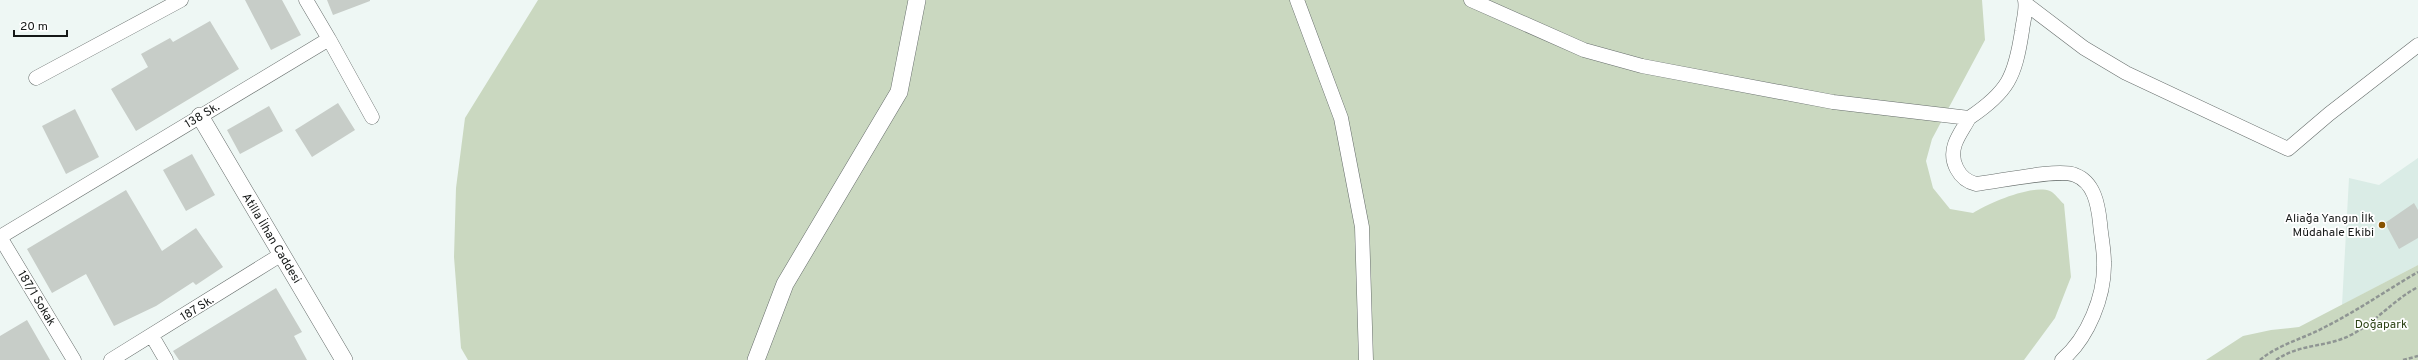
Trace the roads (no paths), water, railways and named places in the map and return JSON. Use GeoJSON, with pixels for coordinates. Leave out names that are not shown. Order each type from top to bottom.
{"type":"FeatureCollection","features":[{"type":"Feature","properties":{"kind":"street"},"geometry":{"type":"LineString","coordinates":[[36,78],[181,0]]}},
{"type":"Feature","properties":{"kind":"street"},"geometry":{"type":"LineString","coordinates":[[306,0],[330,39],[372,117]]}},
{"type":"Feature","properties":{"kind":"street"},"geometry":{"type":"LineString","coordinates":[[756,360],[785,284],[899,92],[917,0]]}},
{"type":"Feature","properties":{"kind":"street"},"geometry":{"type":"LineString","coordinates":[[1297,0],[1341,118],[1362,227],[1366,360]]}},
{"type":"Feature","properties":{"kind":"street"},"geometry":{"type":"LineString","coordinates":[[1471,0],[1584,50],[1642,66],[1834,102],[1969,118]]}},
{"type":"Feature","properties":{"kind":"street"},"geometry":{"type":"LineString","coordinates":[[2025,2],[2019,50],[2009,84],[1999,96],[1969,118],[1955,144],[1954,160],[1958,173],[1966,182],[1982,184],[2063,172],[2083,179],[2095,197],[2098,210],[2104,264],[2100,292],[2092,317],[2082,340],[2062,360]]}},
{"type":"Feature","properties":{"kind":"street"},"geometry":{"type":"LineString","coordinates":[[2025,2],[2084,48],[2126,72],[2288,149],[2329,114],[2418,45]]}},
{"type":"Feature","properties":{"kind":"street","name":"138 Sk."},"geometry":{"type":"LineString","coordinates":[[0,237],[330,39]]}},
{"type":"Feature","properties":{"kind":"street","name":"Atilla İlhan Caddesi"},"geometry":{"type":"LineString","coordinates":[[200,116],[344,360]]}},
{"type":"Feature","properties":{"kind":"street","name":"187/1 Sokak"},"geometry":{"type":"LineString","coordinates":[[0,237],[74,360]]}},
{"type":"Feature","properties":{"kind":"street","name":"187 Sk."},"geometry":{"type":"LineString","coordinates":[[111,360],[152,336],[282,254]]}},
{"type":"Feature","properties":{"kind":"street"},"geometry":{"type":"LineString","coordinates":[[152,336],[166,360]]}},
{"type":"Feature","properties":{"kind":"place","name":"Aliağa Yangın İlk Müdahale Ekibi"},"geometry":{"type":"Point","coordinates":[2382,225]}},
{"type":"Feature","properties":{"kind":"park label","name":"Doğapark"},"geometry":{"type":"Point","coordinates":[2381,324]}}]}
